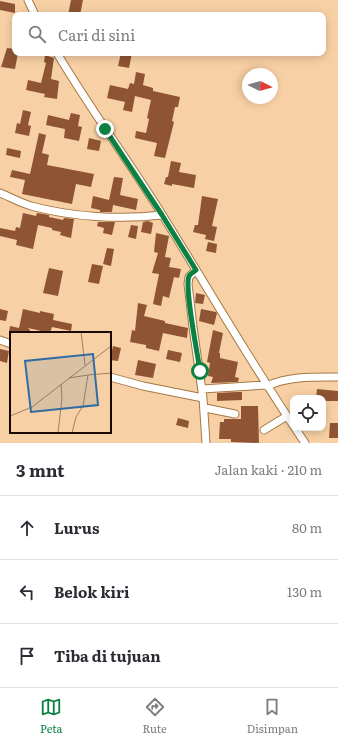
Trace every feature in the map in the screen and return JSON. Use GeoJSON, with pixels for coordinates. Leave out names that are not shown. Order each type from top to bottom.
{"type":"FeatureCollection","features":[{"type":"Feature","properties":{"kind":"street"},"geometry":{"type":"LineString","coordinates":[[28,0],[34,12]]}},
{"type":"Feature","properties":{"kind":"street"},"geometry":{"type":"LineString","coordinates":[[59,56],[162,215],[290,420]]}},
{"type":"Feature","properties":{"kind":"street"},"geometry":{"type":"LineString","coordinates":[[0,193],[31,206],[68,214],[114,217],[144,217],[162,215]]}},
{"type":"Feature","properties":{"kind":"street"},"geometry":{"type":"LineString","coordinates":[[196,270],[189,277],[188,284],[205,408],[206,443]]}},
{"type":"Feature","properties":{"kind":"street"},"geometry":{"type":"LineString","coordinates":[[0,340],[10,344]]}},
{"type":"Feature","properties":{"kind":"street"},"geometry":{"type":"LineString","coordinates":[[111,377],[143,386],[203,398]]}},
{"type":"Feature","properties":{"kind":"street"},"geometry":{"type":"LineString","coordinates":[[202,390],[268,385],[278,381],[304,378],[338,377]]}},
{"type":"Feature","properties":{"kind":"street"},"geometry":{"type":"LineString","coordinates":[[205,408],[235,414]]}},
{"type":"Feature","properties":{"kind":"street"},"geometry":{"type":"LineString","coordinates":[[264,430],[287,416]]}},
{"type":"Feature","properties":{"kind":"street"},"geometry":{"type":"LineString","coordinates":[[297,431],[305,443]]}},
{"type":"Feature","properties":{"kind":"building"},"geometry":{"type":"Polygon","coordinates":[[[71,0],[83,0],[81,12],[69,12],[71,0]]]}},
{"type":"Feature","properties":{"kind":"building"},"geometry":{"type":"Polygon","coordinates":[[[0,1],[15,4],[15,12],[0,10],[0,1]]]}},
{"type":"Feature","properties":{"kind":"building"},"geometry":{"type":"Polygon","coordinates":[[[7,48],[12,49],[12,56],[17,56],[15,69],[1,67],[7,48]]]}},
{"type":"Feature","properties":{"kind":"building"},"geometry":{"type":"Polygon","coordinates":[[[45,56],[54,58],[51,79],[59,81],[57,99],[44,97],[45,94],[26,90],[28,80],[41,83],[46,63],[44,62],[45,56]]]}},
{"type":"Feature","properties":{"kind":"building"},"geometry":{"type":"Polygon","coordinates":[[[120,56],[131,56],[129,68],[118,66],[120,56]]]}},
{"type":"Feature","properties":{"kind":"building"},"geometry":{"type":"Polygon","coordinates":[[[136,72],[145,74],[143,85],[153,88],[153,91],[180,97],[178,107],[175,107],[172,121],[174,122],[165,158],[154,156],[157,143],[135,138],[136,131],[146,133],[149,119],[147,118],[151,100],[135,96],[132,112],[123,110],[125,102],[107,98],[110,85],[128,89],[130,83],[134,84],[136,72]]]}},
{"type":"Feature","properties":{"kind":"building"},"geometry":{"type":"Polygon","coordinates":[[[23,110],[31,112],[28,125],[31,126],[29,136],[15,133],[17,123],[20,124],[23,110]]]}},
{"type":"Feature","properties":{"kind":"building"},"geometry":{"type":"Polygon","coordinates":[[[71,113],[80,115],[78,126],[82,127],[79,141],[64,138],[65,129],[46,125],[48,115],[69,120],[71,113]]]}},
{"type":"Feature","properties":{"kind":"building"},"geometry":{"type":"Polygon","coordinates":[[[39,133],[46,135],[42,153],[49,155],[47,165],[94,174],[91,187],[76,184],[72,204],[22,194],[25,180],[10,177],[12,170],[30,174],[39,133]]]}},
{"type":"Feature","properties":{"kind":"building"},"geometry":{"type":"Polygon","coordinates":[[[89,138],[101,141],[99,151],[87,149],[89,138]]]}},
{"type":"Feature","properties":{"kind":"building"},"geometry":{"type":"Polygon","coordinates":[[[7,148],[21,151],[20,158],[6,155],[7,148]]]}},
{"type":"Feature","properties":{"kind":"building"},"geometry":{"type":"Polygon","coordinates":[[[171,161],[181,163],[179,172],[196,175],[194,188],[164,184],[166,177],[168,177],[171,161]]]}},
{"type":"Feature","properties":{"kind":"building"},"geometry":{"type":"Polygon","coordinates":[[[114,177],[123,178],[120,195],[138,199],[136,210],[113,205],[112,212],[100,212],[100,210],[91,208],[93,196],[109,200],[114,177]]]}},
{"type":"Feature","properties":{"kind":"building"},"geometry":{"type":"Polygon","coordinates":[[[202,196],[218,199],[212,226],[217,227],[214,241],[205,239],[206,235],[193,232],[195,225],[198,225],[202,196]]]}},
{"type":"Feature","properties":{"kind":"building"},"geometry":{"type":"Polygon","coordinates":[[[23,213],[36,216],[37,213],[49,215],[49,217],[63,220],[64,218],[74,219],[71,238],[60,235],[61,232],[52,230],[52,228],[38,225],[33,249],[16,245],[17,240],[0,236],[0,228],[15,231],[16,227],[20,228],[23,213]]]}},
{"type":"Feature","properties":{"kind":"building"},"geometry":{"type":"Polygon","coordinates":[[[148,221],[153,223],[151,234],[141,232],[143,222],[148,221]]]}},
{"type":"Feature","properties":{"kind":"building"},"geometry":{"type":"Polygon","coordinates":[[[98,222],[115,222],[112,235],[103,233],[104,228],[97,226],[98,222]]]}},
{"type":"Feature","properties":{"kind":"building"},"geometry":{"type":"Polygon","coordinates":[[[131,225],[138,226],[136,239],[128,237],[131,225]]]}},
{"type":"Feature","properties":{"kind":"building"},"geometry":{"type":"Polygon","coordinates":[[[156,233],[169,236],[165,257],[171,258],[169,267],[181,269],[179,278],[174,277],[169,298],[163,296],[161,306],[153,304],[159,274],[152,273],[158,253],[154,252],[156,233]]]}},
{"type":"Feature","properties":{"kind":"building"},"geometry":{"type":"Polygon","coordinates":[[[208,242],[217,244],[216,253],[206,251],[208,242]]]}},
{"type":"Feature","properties":{"kind":"building"},"geometry":{"type":"Polygon","coordinates":[[[107,248],[114,249],[111,266],[103,264],[107,248]]]}},
{"type":"Feature","properties":{"kind":"building"},"geometry":{"type":"Polygon","coordinates":[[[92,264],[103,266],[99,284],[88,282],[92,264]]]}},
{"type":"Feature","properties":{"kind":"building"},"geometry":{"type":"Polygon","coordinates":[[[49,268],[63,271],[58,296],[43,293],[49,268]]]}},
{"type":"Feature","properties":{"kind":"building"},"geometry":{"type":"Polygon","coordinates":[[[196,293],[205,295],[203,304],[195,303],[196,293]]]}},
{"type":"Feature","properties":{"kind":"building"},"geometry":{"type":"Polygon","coordinates":[[[138,303],[147,305],[144,316],[165,321],[165,323],[188,328],[187,338],[163,333],[159,351],[146,348],[146,345],[130,342],[132,330],[135,331],[138,303]]]}},
{"type":"Feature","properties":{"kind":"building"},"geometry":{"type":"Polygon","coordinates":[[[0,309],[8,311],[6,321],[0,320],[0,309]]]}},
{"type":"Feature","properties":{"kind":"building"},"geometry":{"type":"Polygon","coordinates":[[[23,309],[40,313],[40,311],[54,314],[53,320],[72,324],[71,331],[52,327],[50,332],[28,328],[30,330],[29,332],[9,333],[10,326],[19,328],[23,309]]]}},
{"type":"Feature","properties":{"kind":"building"},"geometry":{"type":"Polygon","coordinates":[[[201,309],[217,313],[214,325],[199,321],[201,309]]]}},
{"type":"Feature","properties":{"kind":"building"},"geometry":{"type":"Polygon","coordinates":[[[213,330],[223,333],[219,353],[220,358],[238,362],[235,377],[239,378],[238,382],[211,383],[213,377],[208,376],[210,363],[207,362],[213,330]]]}},
{"type":"Feature","properties":{"kind":"building"},"geometry":{"type":"Polygon","coordinates":[[[113,346],[121,348],[118,361],[111,360],[113,346]]]}},
{"type":"Feature","properties":{"kind":"building"},"geometry":{"type":"Polygon","coordinates":[[[0,349],[9,351],[7,363],[0,361],[0,349]]]}},
{"type":"Feature","properties":{"kind":"building"},"geometry":{"type":"Polygon","coordinates":[[[168,350],[182,353],[180,362],[166,359],[168,350]]]}},
{"type":"Feature","properties":{"kind":"building"},"geometry":{"type":"Polygon","coordinates":[[[138,360],[156,364],[153,378],[135,375],[138,360]]]}},
{"type":"Feature","properties":{"kind":"building"},"geometry":{"type":"Polygon","coordinates":[[[317,389],[338,391],[338,401],[326,401],[326,395],[316,395],[317,389]]]}},
{"type":"Feature","properties":{"kind":"building"},"geometry":{"type":"Polygon","coordinates":[[[242,392],[242,400],[217,401],[217,393],[242,392]]]}},
{"type":"Feature","properties":{"kind":"building"},"geometry":{"type":"Polygon","coordinates":[[[241,406],[258,406],[259,443],[231,442],[231,439],[219,439],[220,422],[224,422],[224,419],[241,419],[241,406]]]}},
{"type":"Feature","properties":{"kind":"building"},"geometry":{"type":"Polygon","coordinates":[[[178,418],[189,421],[188,428],[176,425],[178,418]]]}},
{"type":"Feature","properties":{"kind":"building"},"geometry":{"type":"Polygon","coordinates":[[[330,423],[338,423],[338,438],[329,438],[330,423]]]}},
{"type":"Feature","properties":{"kind":"route"},"geometry":{"type":"LineString","coordinates":[[105,129],[135,173],[196,270],[189,277],[188,284],[200,371]]}}]}
